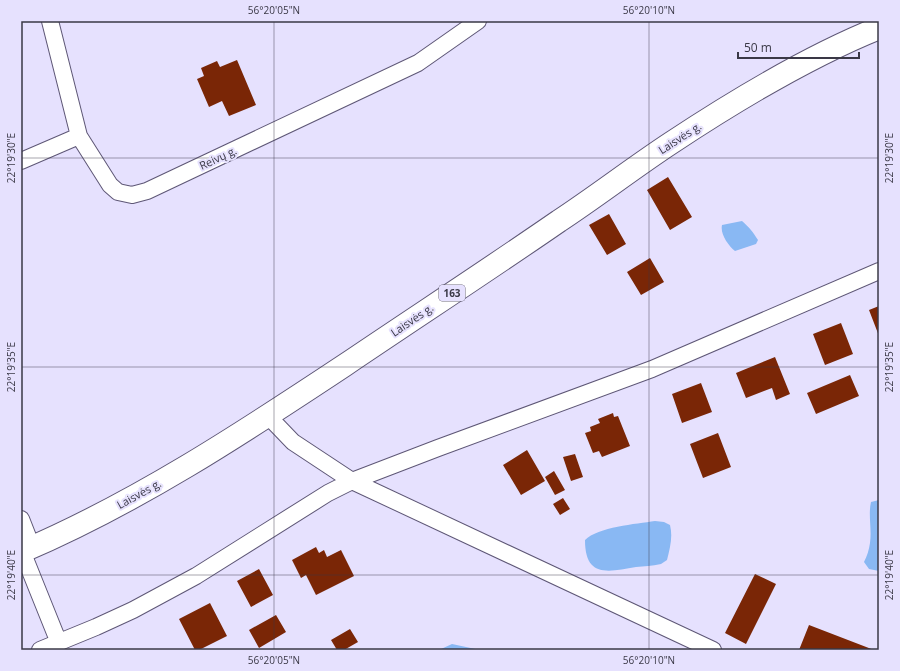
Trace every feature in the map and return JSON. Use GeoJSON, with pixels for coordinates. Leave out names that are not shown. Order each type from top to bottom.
{"type":"FeatureCollection","features":[{"type":"Feature","properties":{"kind":"main road","name":"Laisvės g."},"geometry":{"type":"LineString","coordinates":[[25,550],[98,516],[193,463],[268,416],[560,221],[671,143],[737,101],[869,27]]}},
{"type":"Feature","properties":{"kind":"street","name":"Reivų g."},"geometry":{"type":"LineString","coordinates":[[50,21],[79,136],[110,185],[118,192],[132,195],[147,191],[418,63],[478,21]]}},
{"type":"Feature","properties":{"kind":"street"},"geometry":{"type":"LineString","coordinates":[[21,160],[79,136]]}},
{"type":"Feature","properties":{"kind":"street"},"geometry":{"type":"LineString","coordinates":[[40,650],[96,628],[196,576],[328,493],[352,481],[652,369],[879,271]]}},
{"type":"Feature","properties":{"kind":"street"},"geometry":{"type":"LineString","coordinates":[[268,416],[293,442],[352,481],[713,650]]}},
{"type":"Feature","properties":{"kind":"street"},"geometry":{"type":"LineString","coordinates":[[21,519],[25,550],[59,643]]}},
{"type":"Feature","properties":{"kind":"water"},"geometry":{"type":"Polygon","coordinates":[[[742,221],[758,240],[756,244],[735,251],[725,239],[722,232],[722,225],[742,221]]]}},
{"type":"Feature","properties":{"kind":"water"},"geometry":{"type":"Polygon","coordinates":[[[879,500],[879,571],[869,569],[864,562],[870,543],[871,502],[879,500]]]}},
{"type":"Feature","properties":{"kind":"water"},"geometry":{"type":"Polygon","coordinates":[[[655,521],[664,522],[670,525],[671,529],[671,542],[667,560],[661,564],[608,571],[600,570],[594,567],[589,561],[586,552],[585,540],[591,536],[608,529],[655,521]]]}},
{"type":"Feature","properties":{"kind":"water"},"geometry":{"type":"Polygon","coordinates":[[[452,644],[480,650],[439,650],[452,644]]]}},
{"type":"Feature","properties":{"kind":"building"},"geometry":{"type":"Polygon","coordinates":[[[237,60],[256,105],[229,116],[222,101],[209,107],[197,79],[204,76],[201,68],[217,61],[220,67],[237,60]]]}},
{"type":"Feature","properties":{"kind":"building"},"geometry":{"type":"Polygon","coordinates":[[[668,177],[692,217],[670,230],[647,190],[668,177]]]}},
{"type":"Feature","properties":{"kind":"building"},"geometry":{"type":"Polygon","coordinates":[[[609,214],[626,244],[607,255],[589,225],[609,214]]]}},
{"type":"Feature","properties":{"kind":"building"},"geometry":{"type":"Polygon","coordinates":[[[650,258],[664,282],[641,295],[627,272],[650,258]]]}},
{"type":"Feature","properties":{"kind":"building"},"geometry":{"type":"Polygon","coordinates":[[[879,306],[879,336],[869,310],[879,306]]]}},
{"type":"Feature","properties":{"kind":"building"},"geometry":{"type":"Polygon","coordinates":[[[841,323],[853,354],[825,365],[813,334],[841,323]]]}},
{"type":"Feature","properties":{"kind":"building"},"geometry":{"type":"Polygon","coordinates":[[[775,357],[790,394],[776,400],[772,388],[746,398],[736,373],[775,357]]]}},
{"type":"Feature","properties":{"kind":"building"},"geometry":{"type":"Polygon","coordinates":[[[850,375],[859,396],[816,414],[807,393],[850,375]]]}},
{"type":"Feature","properties":{"kind":"building"},"geometry":{"type":"Polygon","coordinates":[[[701,383],[712,412],[682,423],[672,394],[701,383]]]}},
{"type":"Feature","properties":{"kind":"building"},"geometry":{"type":"Polygon","coordinates":[[[613,413],[614,417],[618,416],[630,446],[602,457],[599,451],[593,453],[585,433],[591,431],[590,427],[600,423],[598,419],[613,413]]]}},
{"type":"Feature","properties":{"kind":"building"},"geometry":{"type":"Polygon","coordinates":[[[718,433],[731,467],[703,478],[690,444],[718,433]]]}},
{"type":"Feature","properties":{"kind":"building"},"geometry":{"type":"Polygon","coordinates":[[[527,450],[545,481],[521,495],[503,465],[527,450]]]}},
{"type":"Feature","properties":{"kind":"building"},"geometry":{"type":"Polygon","coordinates":[[[575,454],[583,477],[571,481],[563,457],[575,454]]]}},
{"type":"Feature","properties":{"kind":"building"},"geometry":{"type":"Polygon","coordinates":[[[554,471],[565,490],[555,495],[545,477],[554,471]]]}},
{"type":"Feature","properties":{"kind":"building"},"geometry":{"type":"Polygon","coordinates":[[[563,498],[570,509],[560,515],[553,504],[563,498]]]}},
{"type":"Feature","properties":{"kind":"building"},"geometry":{"type":"Polygon","coordinates":[[[316,547],[319,553],[324,550],[327,557],[341,550],[354,576],[316,595],[306,575],[301,578],[292,560],[316,547]]]}},
{"type":"Feature","properties":{"kind":"building"},"geometry":{"type":"Polygon","coordinates":[[[259,569],[273,595],[251,607],[237,581],[259,569]]]}},
{"type":"Feature","properties":{"kind":"building"},"geometry":{"type":"Polygon","coordinates":[[[755,574],[776,584],[746,644],[725,633],[755,574]]]}},
{"type":"Feature","properties":{"kind":"building"},"geometry":{"type":"Polygon","coordinates":[[[210,603],[227,636],[199,650],[195,650],[179,619],[210,603]]]}},
{"type":"Feature","properties":{"kind":"building"},"geometry":{"type":"Polygon","coordinates":[[[276,615],[286,632],[259,648],[249,630],[276,615]]]}},
{"type":"Feature","properties":{"kind":"building"},"geometry":{"type":"Polygon","coordinates":[[[809,625],[874,650],[799,650],[809,625]]]}},
{"type":"Feature","properties":{"kind":"building"},"geometry":{"type":"Polygon","coordinates":[[[350,629],[358,642],[344,650],[337,650],[331,640],[350,629]]]}}]}
